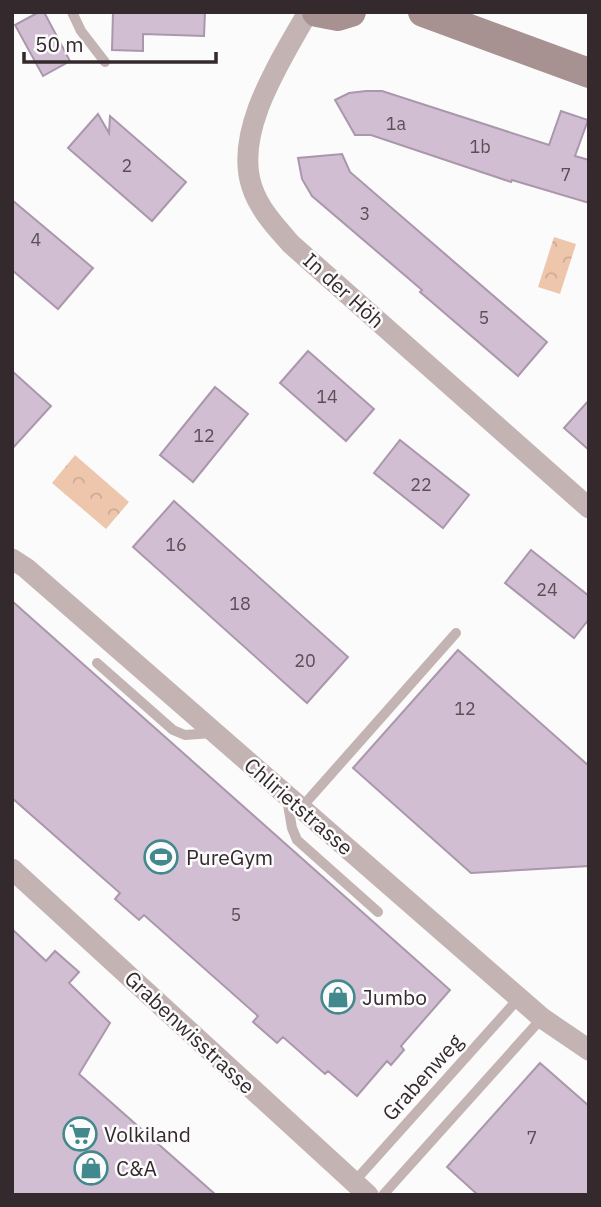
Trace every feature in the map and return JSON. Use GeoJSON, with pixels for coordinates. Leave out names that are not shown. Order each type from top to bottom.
{"type":"FeatureCollection","features":[{"type":"Feature","properties":{"kind":"main road"},"geometry":{"type":"LineString","coordinates":[[317,12],[338,16],[351,12]]}},
{"type":"Feature","properties":{"kind":"main road"},"geometry":{"type":"LineString","coordinates":[[423,12],[589,73]]}},
{"type":"Feature","properties":{"kind":"street","name":"In der Höh"},"geometry":{"type":"LineString","coordinates":[[308,12],[265,91],[254,121],[248,156],[251,184],[260,205],[291,244],[589,508]]}},
{"type":"Feature","properties":{"kind":"street","name":"Chlirietstrasse"},"geometry":{"type":"LineString","coordinates":[[12,559],[26,568],[542,1018],[589,1050]]}},
{"type":"Feature","properties":{"kind":"street","name":"Grabenwisstrasse"},"geometry":{"type":"LineString","coordinates":[[12,869],[361,1189]]}},
{"type":"Feature","properties":{"kind":"lane"},"geometry":{"type":"LineString","coordinates":[[72,12],[81,31],[105,62]]}},
{"type":"Feature","properties":{"kind":"lane"},"geometry":{"type":"LineString","coordinates":[[378,912],[297,840],[292,828],[294,802],[456,633]]}},
{"type":"Feature","properties":{"kind":"lane"},"geometry":{"type":"LineString","coordinates":[[97,663],[173,730],[185,735],[215,733]]}},
{"type":"Feature","properties":{"kind":"lane","name":"Grabenweg"},"geometry":{"type":"LineString","coordinates":[[361,1189],[519,998]]}},
{"type":"Feature","properties":{"kind":"lane"},"geometry":{"type":"LineString","coordinates":[[383,1195],[542,1018]]}},
{"type":"Feature","properties":{"kind":"green space"},"geometry":{"type":"Polygon","coordinates":[[[554,237],[576,244],[560,294],[538,287],[554,237]]]}},
{"type":"Feature","properties":{"kind":"green space"},"geometry":{"type":"Polygon","coordinates":[[[75,455],[129,502],[106,529],[52,483],[75,455]]]}},
{"type":"Feature","properties":{"kind":"building"},"geometry":{"type":"Polygon","coordinates":[[[44,12],[70,61],[43,76],[15,25],[44,12]]]}},
{"type":"Feature","properties":{"kind":"building"},"geometry":{"type":"Polygon","coordinates":[[[113,12],[205,12],[204,36],[143,34],[143,51],[112,50],[113,12]]]}},
{"type":"Feature","properties":{"kind":"building"},"geometry":{"type":"Polygon","coordinates":[[[382,91],[549,145],[561,111],[588,120],[575,156],[589,160],[589,203],[512,180],[511,182],[371,135],[355,135],[335,100],[349,93],[382,91]]]}},
{"type":"Feature","properties":{"kind":"building"},"geometry":{"type":"Polygon","coordinates":[[[98,114],[109,133],[110,116],[186,182],[152,221],[68,148],[98,114]]]}},
{"type":"Feature","properties":{"kind":"building"},"geometry":{"type":"Polygon","coordinates":[[[342,154],[350,172],[547,342],[518,376],[312,196],[302,179],[298,158],[342,154]]]}},
{"type":"Feature","properties":{"kind":"building"},"geometry":{"type":"Polygon","coordinates":[[[12,200],[93,268],[58,309],[12,270],[12,200]]]}},
{"type":"Feature","properties":{"kind":"building"},"geometry":{"type":"Polygon","coordinates":[[[308,351],[374,409],[346,441],[280,383],[308,351]]]}},
{"type":"Feature","properties":{"kind":"building"},"geometry":{"type":"Polygon","coordinates":[[[12,371],[51,406],[12,449],[12,371]]]}},
{"type":"Feature","properties":{"kind":"building"},"geometry":{"type":"Polygon","coordinates":[[[215,387],[248,414],[193,482],[160,455],[215,387]]]}},
{"type":"Feature","properties":{"kind":"building"},"geometry":{"type":"Polygon","coordinates":[[[589,400],[589,450],[564,428],[589,400]]]}},
{"type":"Feature","properties":{"kind":"building"},"geometry":{"type":"Polygon","coordinates":[[[400,440],[469,495],[443,528],[374,473],[400,440]]]}},
{"type":"Feature","properties":{"kind":"building"},"geometry":{"type":"Polygon","coordinates":[[[174,501],[348,657],[307,703],[133,547],[174,501]]]}},
{"type":"Feature","properties":{"kind":"building"},"geometry":{"type":"Polygon","coordinates":[[[531,550],[589,596],[589,619],[574,638],[505,583],[531,550]]]}},
{"type":"Feature","properties":{"kind":"building"},"geometry":{"type":"Polygon","coordinates":[[[12,601],[450,990],[401,1046],[404,1050],[391,1065],[387,1061],[357,1096],[328,1071],[325,1074],[283,1037],[277,1043],[253,1022],[258,1016],[144,915],[139,920],[115,899],[120,893],[12,798],[12,601]]]}},
{"type":"Feature","properties":{"kind":"building"},"geometry":{"type":"Polygon","coordinates":[[[458,650],[589,766],[589,866],[471,873],[353,768],[458,650]]]}},
{"type":"Feature","properties":{"kind":"building","name":"Volkiland"},"geometry":{"type":"Polygon","coordinates":[[[12,929],[46,961],[55,951],[79,972],[69,983],[110,1023],[79,1074],[216,1195],[12,1195],[12,929]]]}},
{"type":"Feature","properties":{"kind":"building"},"geometry":{"type":"Polygon","coordinates":[[[540,1063],[589,1106],[589,1195],[478,1195],[447,1167],[540,1063]]]}},
{"type":"Feature","properties":{"kind":"place","name":"PureGym"},"geometry":{"type":"Point","coordinates":[161,857]}},
{"type":"Feature","properties":{"kind":"place","name":"Jumbo"},"geometry":{"type":"Point","coordinates":[338,997]}},
{"type":"Feature","properties":{"kind":"place","name":"Volkiland"},"geometry":{"type":"Point","coordinates":[80,1134]}},
{"type":"Feature","properties":{"kind":"place","name":"C&A"},"geometry":{"type":"Point","coordinates":[91,1168]}}]}
